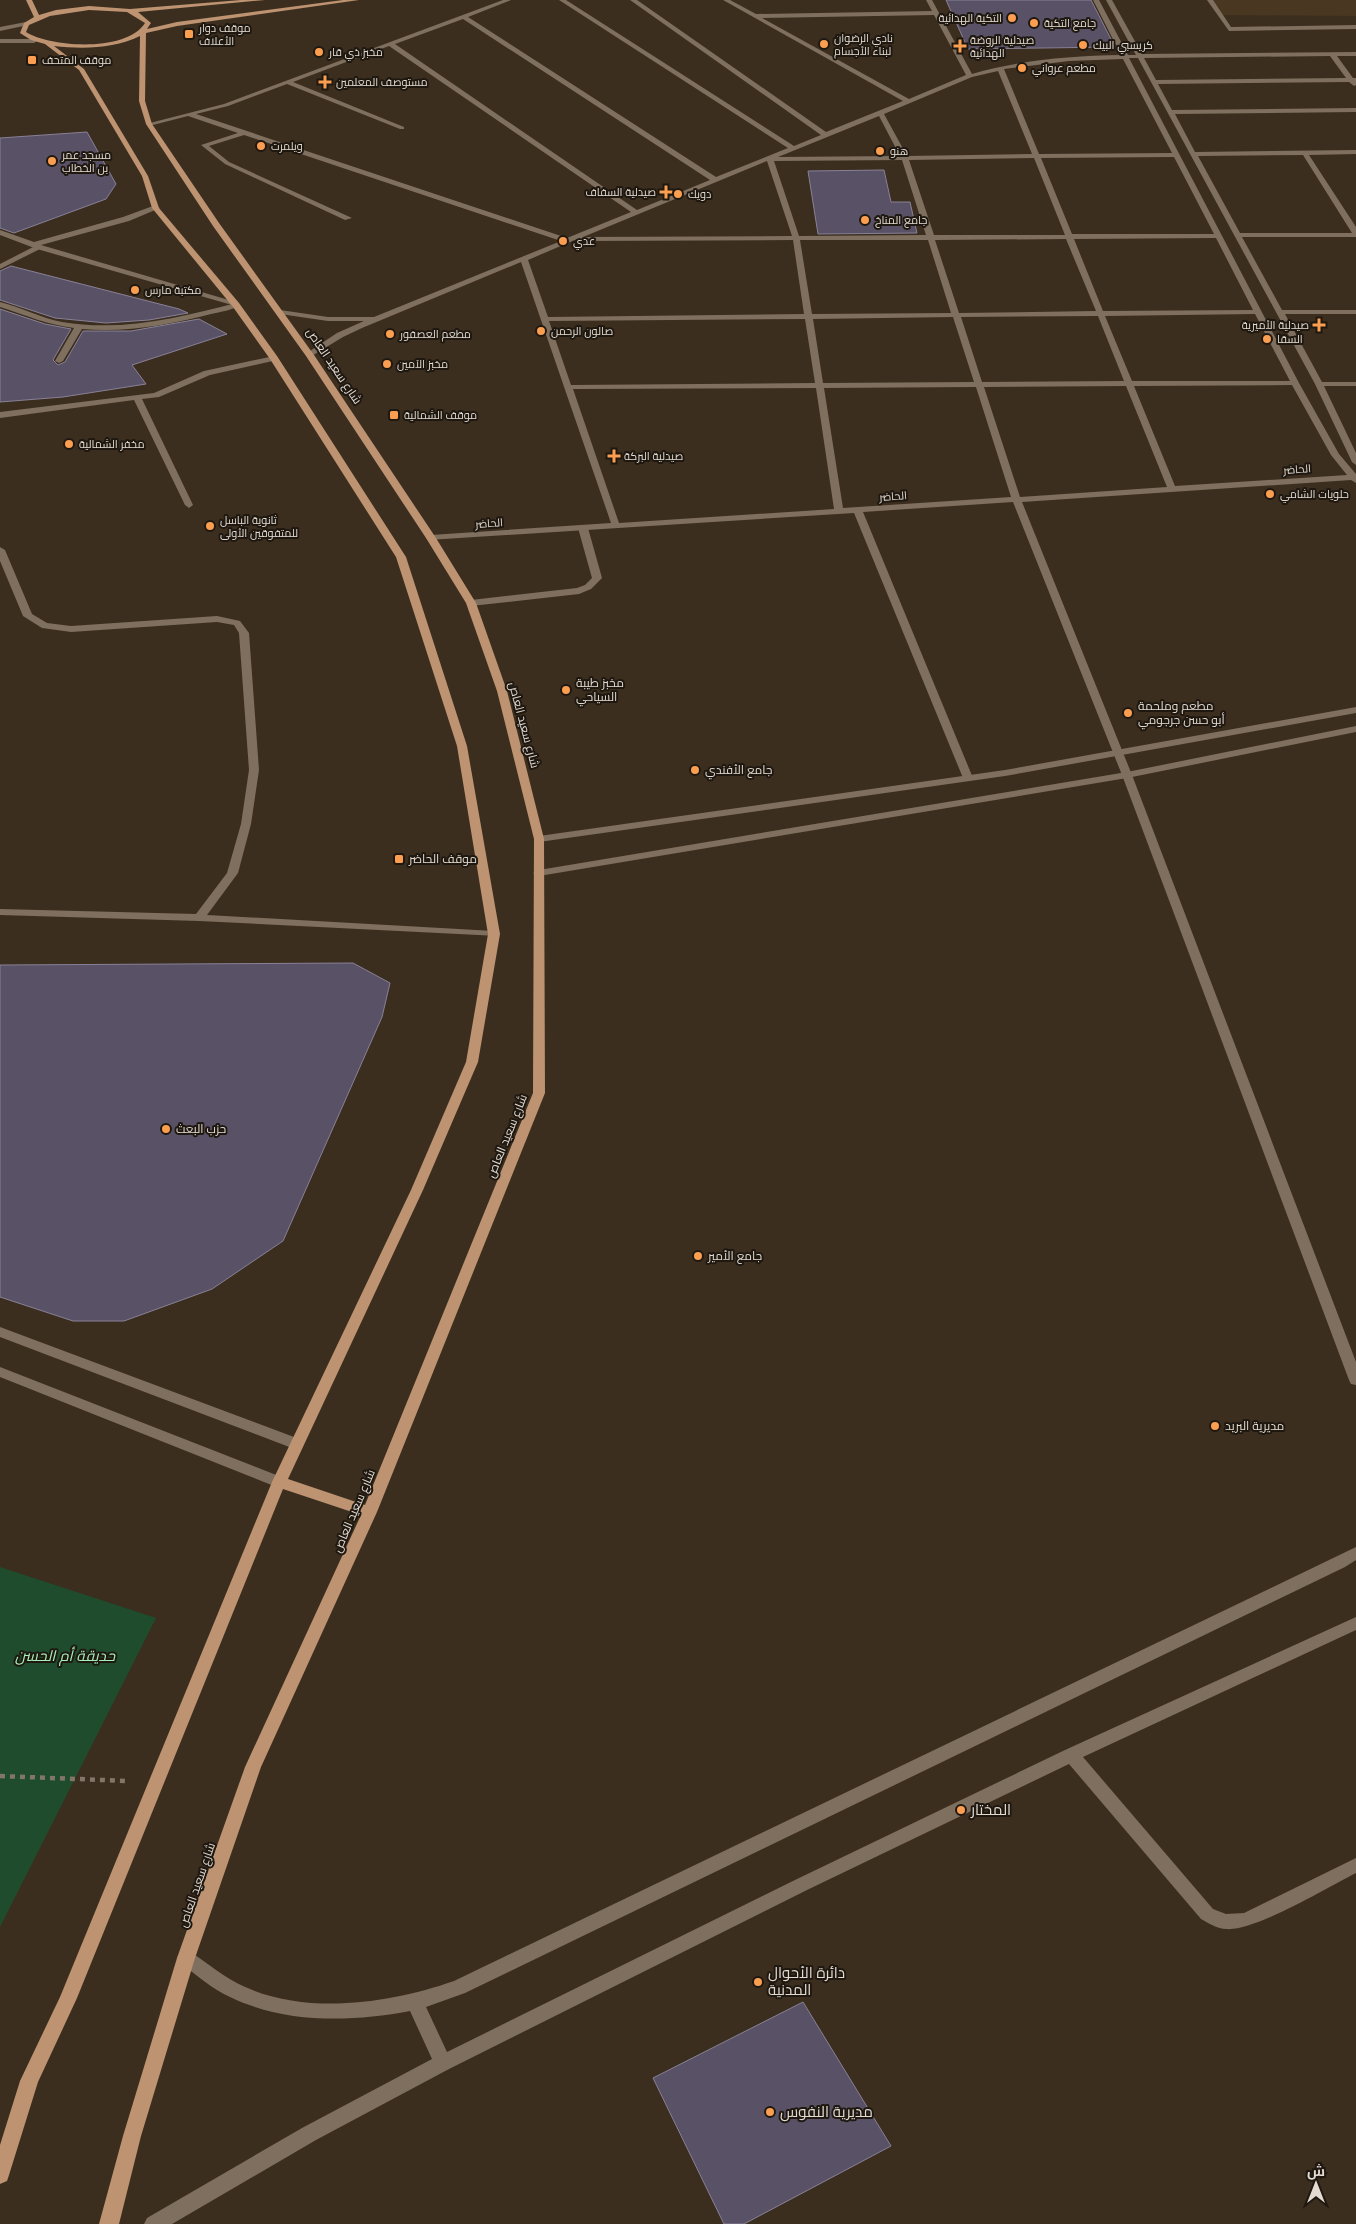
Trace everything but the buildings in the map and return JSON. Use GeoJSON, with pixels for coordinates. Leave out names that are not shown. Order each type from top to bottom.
{"type":"FeatureCollection","features":[{"type":"Feature","properties":{"kind":"main road"},"geometry":{"type":"LineString","coordinates":[[28,0],[37,18]]}},
{"type":"Feature","properties":{"kind":"main road"},"geometry":{"type":"LineString","coordinates":[[106,0],[116,9]]}},
{"type":"Feature","properties":{"kind":"main road"},"geometry":{"type":"LineString","coordinates":[[262,0],[128,11],[116,9],[74,10],[37,18],[26,24],[23,33],[34,40],[48,44],[94,45],[123,40],[143,32],[177,24],[356,0]]}},
{"type":"Feature","properties":{"kind":"main road","name":"شارع سعيد العاص"},"geometry":{"type":"LineString","coordinates":[[109,2224],[132,2136],[186,1958],[253,1767],[370,1512],[540,1093],[540,873],[538,839],[502,691],[471,604],[431,538],[310,355],[216,224],[149,124],[142,101],[143,32],[148,22],[138,14],[128,11]]}},
{"type":"Feature","properties":{"kind":"main road"},"geometry":{"type":"LineString","coordinates":[[0,2175],[29,2081],[68,1998],[278,1482],[417,1190],[472,1062],[494,934],[462,746],[401,558],[274,358],[236,305],[156,208],[145,176],[81,69],[48,44]]}},
{"type":"Feature","properties":{"kind":"main road"},"geometry":{"type":"LineString","coordinates":[[278,1482],[370,1512]]}},
{"type":"Feature","properties":{"kind":"street"},"geometry":{"type":"LineString","coordinates":[[149,124],[226,105],[508,0]]}},
{"type":"Feature","properties":{"kind":"street"},"geometry":{"type":"LineString","coordinates":[[562,0],[794,149]]}},
{"type":"Feature","properties":{"kind":"street"},"geometry":{"type":"LineString","coordinates":[[633,0],[827,136]]}},
{"type":"Feature","properties":{"kind":"street"},"geometry":{"type":"LineString","coordinates":[[726,0],[910,102]]}},
{"type":"Feature","properties":{"kind":"street"},"geometry":{"type":"LineString","coordinates":[[929,0],[970,76]]}},
{"type":"Feature","properties":{"kind":"street"},"geometry":{"type":"LineString","coordinates":[[1096,0],[1295,383],[1336,455],[1356,476]]}},
{"type":"Feature","properties":{"kind":"street"},"geometry":{"type":"LineString","coordinates":[[1108,0],[1140,54],[1319,384],[1356,462]]}},
{"type":"Feature","properties":{"kind":"street"},"geometry":{"type":"LineString","coordinates":[[1210,0],[1229,29],[1356,27]]}},
{"type":"Feature","properties":{"kind":"street"},"geometry":{"type":"LineString","coordinates":[[756,16],[936,13]]}},
{"type":"Feature","properties":{"kind":"street"},"geometry":{"type":"LineString","coordinates":[[464,17],[717,181]]}},
{"type":"Feature","properties":{"kind":"street"},"geometry":{"type":"LineString","coordinates":[[0,29],[26,24]]}},
{"type":"Feature","properties":{"kind":"street"},"geometry":{"type":"LineString","coordinates":[[0,41],[34,40]]}},
{"type":"Feature","properties":{"kind":"street"},"geometry":{"type":"LineString","coordinates":[[390,44],[637,213]]}},
{"type":"Feature","properties":{"kind":"street"},"geometry":{"type":"LineString","coordinates":[[1140,54],[1356,49]]}},
{"type":"Feature","properties":{"kind":"street"},"geometry":{"type":"LineString","coordinates":[[310,355],[340,335],[380,318],[970,76],[1000,67],[1045,60],[1123,54],[1356,54]]}},
{"type":"Feature","properties":{"kind":"street"},"geometry":{"type":"LineString","coordinates":[[1332,54],[1353,80],[1356,87]]}},
{"type":"Feature","properties":{"kind":"street"},"geometry":{"type":"LineString","coordinates":[[1000,67],[1172,489]]}},
{"type":"Feature","properties":{"kind":"street"},"geometry":{"type":"LineString","coordinates":[[1155,82],[1353,80]]}},
{"type":"Feature","properties":{"kind":"street"},"geometry":{"type":"LineString","coordinates":[[288,82],[402,128]]}},
{"type":"Feature","properties":{"kind":"street"},"geometry":{"type":"LineString","coordinates":[[1171,112],[1356,110]]}},
{"type":"Feature","properties":{"kind":"street"},"geometry":{"type":"LineString","coordinates":[[188,114],[571,240],[1218,236]]}},
{"type":"Feature","properties":{"kind":"street"},"geometry":{"type":"LineString","coordinates":[[881,114],[905,158],[1016,499],[1127,775],[1356,1380]]}},
{"type":"Feature","properties":{"kind":"street"},"geometry":{"type":"LineString","coordinates":[[244,133],[204,145],[227,163],[348,218]]}},
{"type":"Feature","properties":{"kind":"street"},"geometry":{"type":"LineString","coordinates":[[1194,154],[1356,152]]}},
{"type":"Feature","properties":{"kind":"street"},"geometry":{"type":"LineString","coordinates":[[1305,153],[1356,234]]}},
{"type":"Feature","properties":{"kind":"street"},"geometry":{"type":"LineString","coordinates":[[770,159],[1176,155]]}},
{"type":"Feature","properties":{"kind":"street"},"geometry":{"type":"LineString","coordinates":[[770,159],[796,238],[839,511]]}},
{"type":"Feature","properties":{"kind":"street"},"geometry":{"type":"LineString","coordinates":[[0,267],[38,245],[126,219],[156,208]]}},
{"type":"Feature","properties":{"kind":"street"},"geometry":{"type":"LineString","coordinates":[[0,232],[236,305]]}},
{"type":"Feature","properties":{"kind":"street"},"geometry":{"type":"LineString","coordinates":[[1238,235],[1356,234]]}},
{"type":"Feature","properties":{"kind":"street"},"geometry":{"type":"LineString","coordinates":[[524,260],[616,526]]}},
{"type":"Feature","properties":{"kind":"street"},"geometry":{"type":"LineString","coordinates":[[0,304],[62,324],[138,327],[236,305]]}},
{"type":"Feature","properties":{"kind":"street"},"geometry":{"type":"LineString","coordinates":[[280,312],[328,319],[380,318]]}},
{"type":"Feature","properties":{"kind":"street"},"geometry":{"type":"LineString","coordinates":[[545,320],[1257,312]]}},
{"type":"Feature","properties":{"kind":"street"},"geometry":{"type":"LineString","coordinates":[[1280,312],[1356,312]]}},
{"type":"Feature","properties":{"kind":"street"},"geometry":{"type":"LineString","coordinates":[[59,361],[80,325]]}},
{"type":"Feature","properties":{"kind":"street"},"geometry":{"type":"LineString","coordinates":[[0,415],[156,394],[207,373],[274,358]]}},
{"type":"Feature","properties":{"kind":"street"},"geometry":{"type":"LineString","coordinates":[[568,387],[1295,383]]}},
{"type":"Feature","properties":{"kind":"street"},"geometry":{"type":"LineString","coordinates":[[1319,384],[1356,384]]}},
{"type":"Feature","properties":{"kind":"street"},"geometry":{"type":"LineString","coordinates":[[137,397],[189,505]]}},
{"type":"Feature","properties":{"kind":"street","name":"الحاضر"},"geometry":{"type":"LineString","coordinates":[[431,538],[1356,476]]}},
{"type":"Feature","properties":{"kind":"street"},"geometry":{"type":"LineString","coordinates":[[858,509],[968,778]]}},
{"type":"Feature","properties":{"kind":"street"},"geometry":{"type":"LineString","coordinates":[[471,604],[579,591],[588,587],[596,578],[583,528]]}},
{"type":"Feature","properties":{"kind":"street"},"geometry":{"type":"LineString","coordinates":[[0,550],[28,616],[44,626],[71,629],[217,619],[237,623],[244,633],[254,760],[246,824],[232,873],[199,918]]}},
{"type":"Feature","properties":{"kind":"street"},"geometry":{"type":"LineString","coordinates":[[538,839],[968,778],[1356,710]]}},
{"type":"Feature","properties":{"kind":"street"},"geometry":{"type":"LineString","coordinates":[[540,873],[1127,775],[1356,729]]}},
{"type":"Feature","properties":{"kind":"street"},"geometry":{"type":"LineString","coordinates":[[0,912],[199,918],[494,934]]}},
{"type":"Feature","properties":{"kind":"street"},"geometry":{"type":"LineString","coordinates":[[0,1332],[297,1444]]}},
{"type":"Feature","properties":{"kind":"street"},"geometry":{"type":"LineString","coordinates":[[0,1372],[278,1482]]}},
{"type":"Feature","properties":{"kind":"street"},"geometry":{"type":"LineString","coordinates":[[186,1958],[237,1992],[270,2003],[306,2009],[342,2009],[376,2008],[415,2002],[458,1987],[1331,1567],[1356,1553]]}},
{"type":"Feature","properties":{"kind":"street"},"geometry":{"type":"LineString","coordinates":[[154,2224],[309,2134],[443,2063],[801,1885],[1071,1755],[1356,1623]]}},
{"type":"Feature","properties":{"kind":"street"},"geometry":{"type":"LineString","coordinates":[[1071,1755],[1207,1914],[1225,1922],[1246,1920],[1356,1865]]}},
{"type":"Feature","properties":{"kind":"street"},"geometry":{"type":"LineString","coordinates":[[415,2002],[443,2063]]}},
{"type":"Feature","properties":{"kind":"path"},"geometry":{"type":"LineString","coordinates":[[0,1776],[156,1782]]}},
{"type":"Feature","properties":{"kind":"shaded area"},"geometry":{"type":"Polygon","coordinates":[[[1209,0],[1356,0],[1356,16],[1219,15],[1209,0]]]}},
{"type":"Feature","properties":{"kind":"green space","name":"حديقة أم الحسن"},"geometry":{"type":"Polygon","coordinates":[[[0,1567],[156,1618],[0,1927],[0,1567]]]}},
{"type":"Feature","properties":{"kind":"place","name":"التكية الهدائية"},"geometry":{"type":"Point","coordinates":[1012,18]}},
{"type":"Feature","properties":{"kind":"place","name":"جامع التكية"},"geometry":{"type":"Point","coordinates":[1034,23]}},
{"type":"Feature","properties":{"kind":"place","name":"موقف دوار الأعلاف"},"geometry":{"type":"Point","coordinates":[189,34]}},
{"type":"Feature","properties":{"kind":"place","name":"نادي الرضوان لبناء الأجسام"},"geometry":{"type":"Point","coordinates":[824,44]}},
{"type":"Feature","properties":{"kind":"place","name":"كريسبي البيك"},"geometry":{"type":"Point","coordinates":[1083,45]}},
{"type":"Feature","properties":{"kind":"place","name":"صيدلية الروضة الهدائية"},"geometry":{"type":"Point","coordinates":[960,46]}},
{"type":"Feature","properties":{"kind":"place","name":"مخبز ذي قار"},"geometry":{"type":"Point","coordinates":[319,52]}},
{"type":"Feature","properties":{"kind":"place","name":"موقف المتحف"},"geometry":{"type":"Point","coordinates":[32,60]}},
{"type":"Feature","properties":{"kind":"place","name":"مطعم عرواني"},"geometry":{"type":"Point","coordinates":[1022,68]}},
{"type":"Feature","properties":{"kind":"place","name":"مستوصف المعلمين"},"geometry":{"type":"Point","coordinates":[325,82]}},
{"type":"Feature","properties":{"kind":"place","name":"ويلمرت"},"geometry":{"type":"Point","coordinates":[261,146]}},
{"type":"Feature","properties":{"kind":"place","name":"هنو"},"geometry":{"type":"Point","coordinates":[880,151]}},
{"type":"Feature","properties":{"kind":"place","name":"مسجد عمر بن الخطاب"},"geometry":{"type":"Point","coordinates":[52,161]}},
{"type":"Feature","properties":{"kind":"place","name":"صيدلية السفاف"},"geometry":{"type":"Point","coordinates":[666,192]}},
{"type":"Feature","properties":{"kind":"place","name":"دويك"},"geometry":{"type":"Point","coordinates":[678,194]}},
{"type":"Feature","properties":{"kind":"place","name":"جامع المناخ"},"geometry":{"type":"Point","coordinates":[865,220]}},
{"type":"Feature","properties":{"kind":"place","name":"عدي"},"geometry":{"type":"Point","coordinates":[563,241]}},
{"type":"Feature","properties":{"kind":"place","name":"مكتبة مارس"},"geometry":{"type":"Point","coordinates":[135,290]}},
{"type":"Feature","properties":{"kind":"place","name":"صيدلية الأميرية"},"geometry":{"type":"Point","coordinates":[1319,325]}},
{"type":"Feature","properties":{"kind":"place","name":"صالون الرحمن"},"geometry":{"type":"Point","coordinates":[541,331]}},
{"type":"Feature","properties":{"kind":"place","name":"مطعم العصفور"},"geometry":{"type":"Point","coordinates":[390,334]}},
{"type":"Feature","properties":{"kind":"place","name":"السقا"},"geometry":{"type":"Point","coordinates":[1267,339]}},
{"type":"Feature","properties":{"kind":"place","name":"مخبز الآمين"},"geometry":{"type":"Point","coordinates":[387,364]}},
{"type":"Feature","properties":{"kind":"place","name":"موقف الشمالية"},"geometry":{"type":"Point","coordinates":[394,415]}},
{"type":"Feature","properties":{"kind":"place","name":"مخفر الشمالية"},"geometry":{"type":"Point","coordinates":[69,444]}},
{"type":"Feature","properties":{"kind":"place","name":"صيدلية البركة"},"geometry":{"type":"Point","coordinates":[614,456]}},
{"type":"Feature","properties":{"kind":"place","name":"حلويات الشامي"},"geometry":{"type":"Point","coordinates":[1270,494]}},
{"type":"Feature","properties":{"kind":"place","name":"ثانوية الباسل للمتفوقين الأولى"},"geometry":{"type":"Point","coordinates":[210,526]}},
{"type":"Feature","properties":{"kind":"place","name":"مخبز طيبة السياحي"},"geometry":{"type":"Point","coordinates":[566,690]}},
{"type":"Feature","properties":{"kind":"place","name":"مطعم وملحمة أبو حسن جرجومي"},"geometry":{"type":"Point","coordinates":[1128,713]}},
{"type":"Feature","properties":{"kind":"place","name":"جامع الأفندي"},"geometry":{"type":"Point","coordinates":[695,770]}},
{"type":"Feature","properties":{"kind":"place","name":"موقف الحاضر"},"geometry":{"type":"Point","coordinates":[399,859]}},
{"type":"Feature","properties":{"kind":"place","name":"حزب البعث"},"geometry":{"type":"Point","coordinates":[166,1129]}},
{"type":"Feature","properties":{"kind":"place","name":"جامع الأمير"},"geometry":{"type":"Point","coordinates":[698,1256]}},
{"type":"Feature","properties":{"kind":"place","name":"مديرية البريد"},"geometry":{"type":"Point","coordinates":[1215,1426]}},
{"type":"Feature","properties":{"kind":"place","name":"المختار"},"geometry":{"type":"Point","coordinates":[961,1810]}},
{"type":"Feature","properties":{"kind":"place","name":"دائرة الأحوال المدنية"},"geometry":{"type":"Point","coordinates":[758,1982]}},
{"type":"Feature","properties":{"kind":"place","name":"مديرية النفوس"},"geometry":{"type":"Point","coordinates":[770,2112]}}]}
